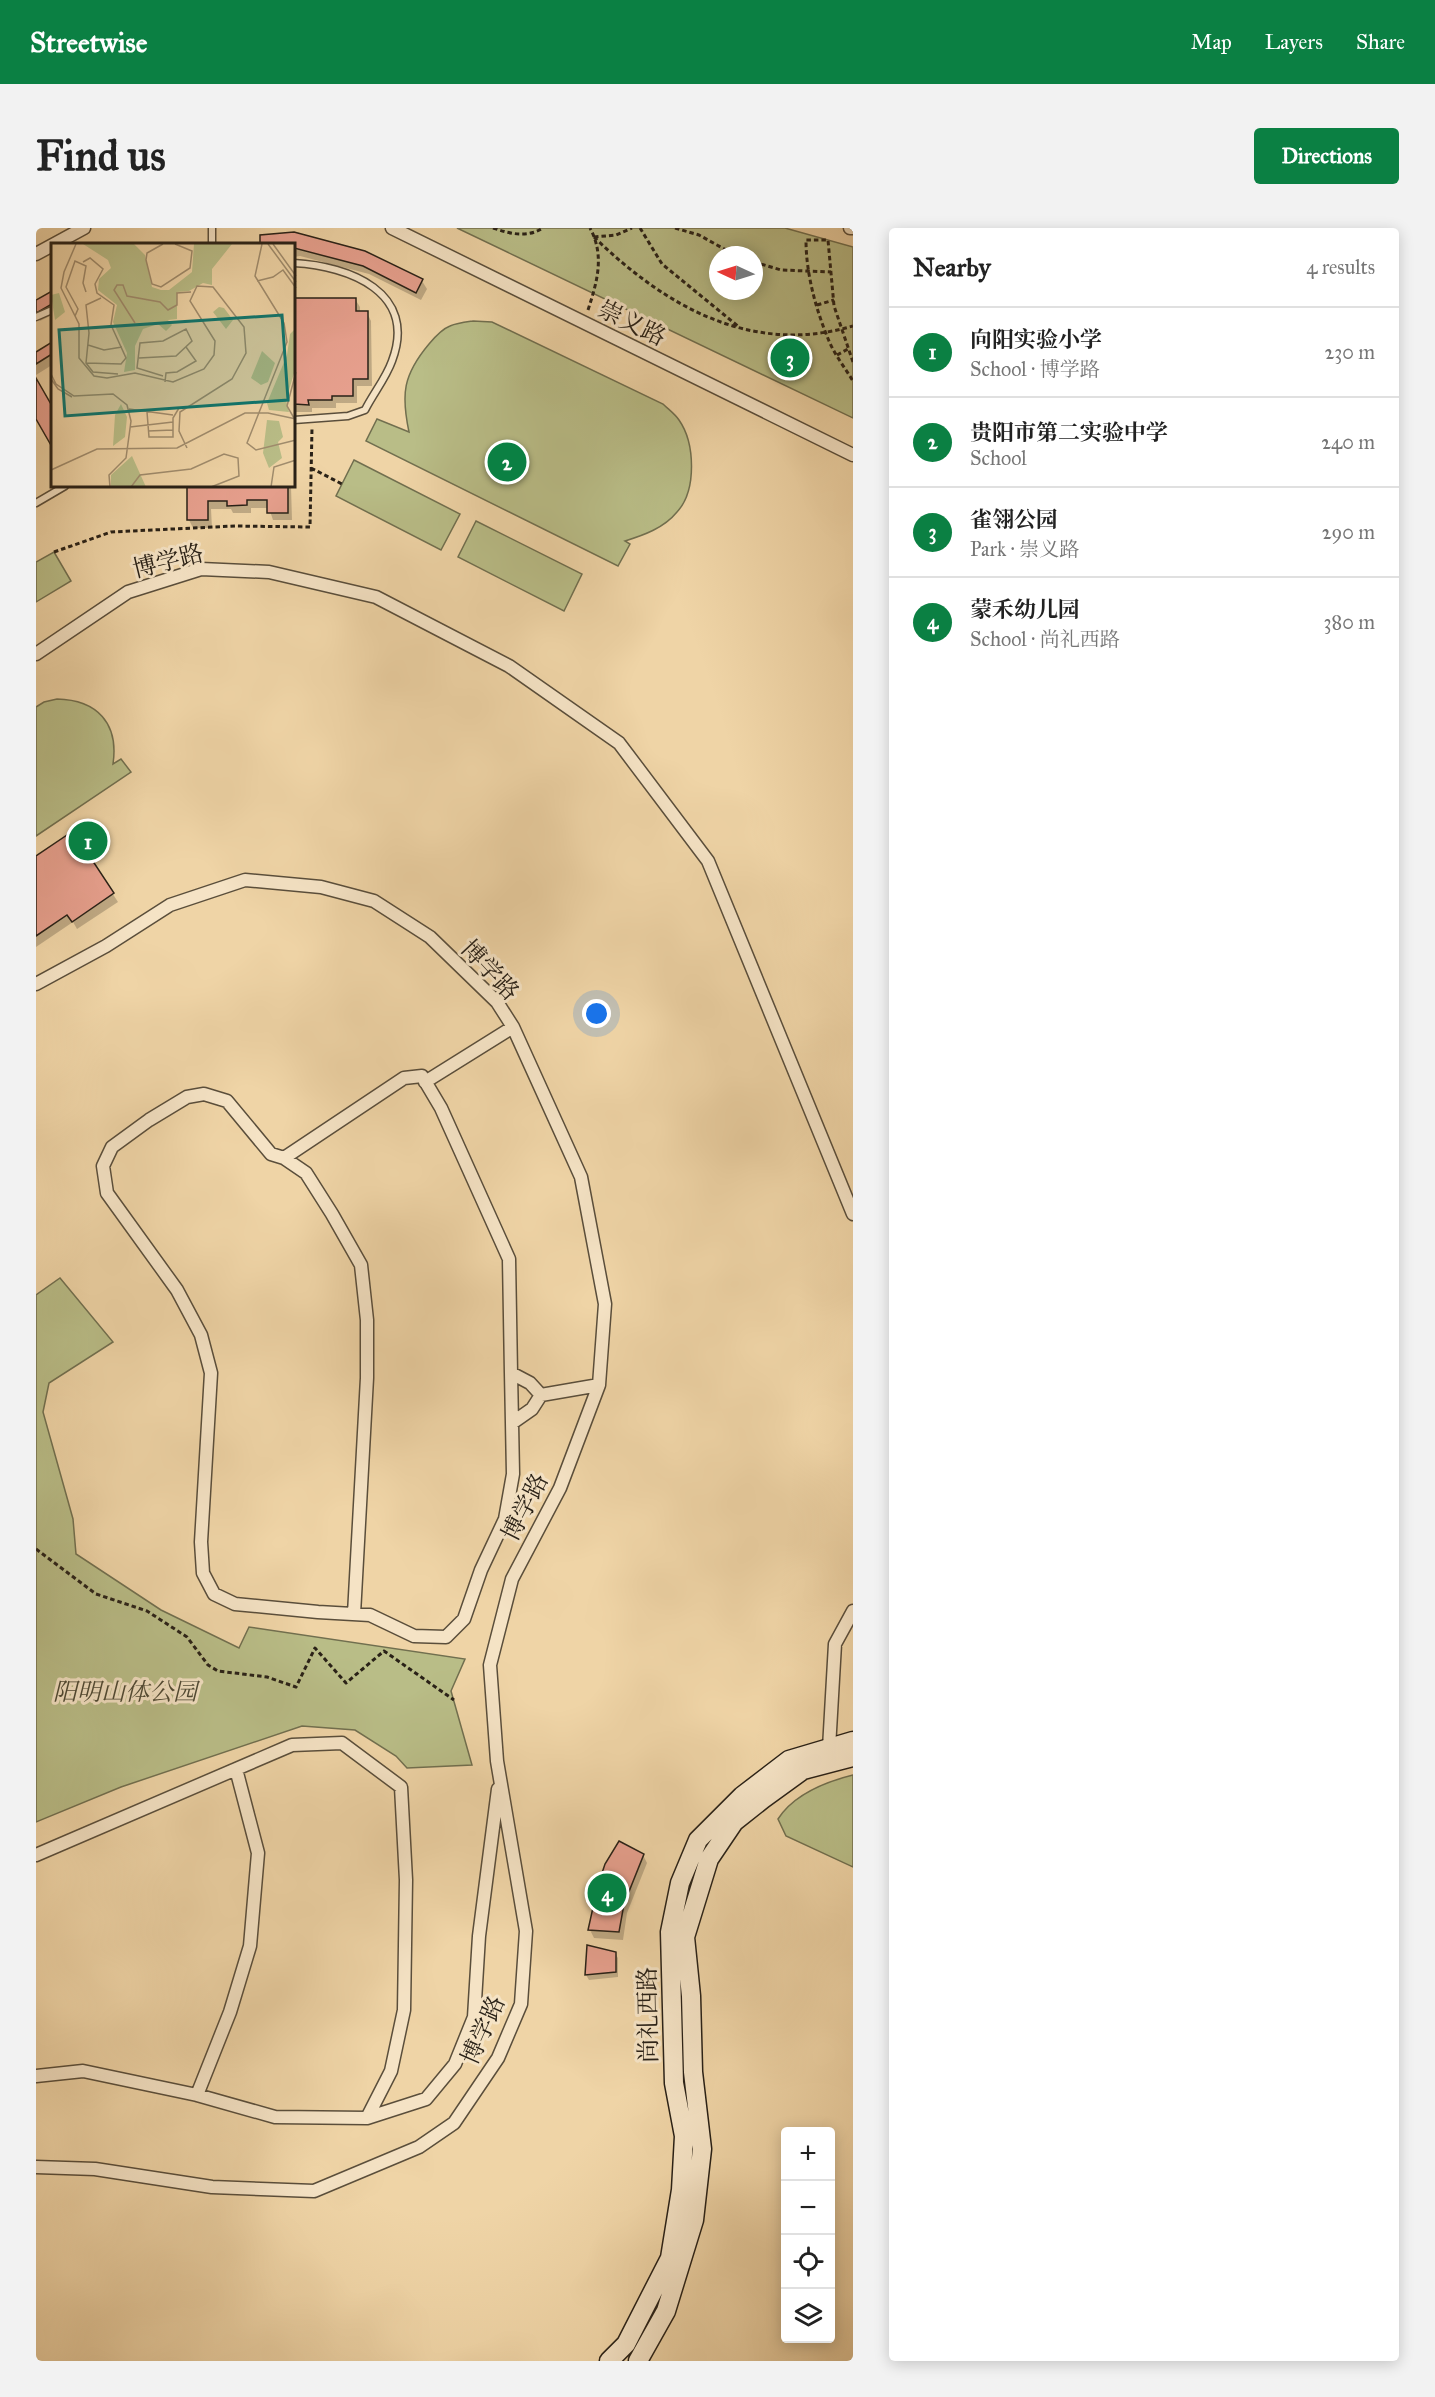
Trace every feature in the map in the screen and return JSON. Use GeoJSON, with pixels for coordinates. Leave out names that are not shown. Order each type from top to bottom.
{"type":"FeatureCollection","features":[{"type":"Feature","properties":{"kind":"street"},"geometry":{"type":"LineString","coordinates":[[56,243],[84,228]]}},
{"type":"Feature","properties":{"kind":"street","name":"崇义路"},"geometry":{"type":"LineString","coordinates":[[392,228],[853,455]]}},
{"type":"Feature","properties":{"kind":"street"},"geometry":{"type":"LineString","coordinates":[[36,254],[51,246]]}},
{"type":"Feature","properties":{"kind":"street","name":"博学路"},"geometry":{"type":"LineString","coordinates":[[36,654],[128,592],[201,569],[269,572],[376,597],[509,666],[619,743],[708,861],[853,1214]]}},
{"type":"Feature","properties":{"kind":"street","name":"博学路"},"geometry":{"type":"LineString","coordinates":[[36,984],[106,946],[170,905],[245,880],[321,887],[374,901],[430,937],[497,1002],[513,1027],[581,1177],[605,1305],[599,1385],[560,1488],[512,1579],[490,1665],[500,1776],[526,1931],[520,2004],[498,2058],[454,2123],[419,2147],[314,2191],[212,2187],[94,2169],[36,2167]]}},
{"type":"Feature","properties":{"kind":"street"},"geometry":{"type":"LineString","coordinates":[[425,1082],[513,1027]]}},
{"type":"Feature","properties":{"kind":"street"},"geometry":{"type":"LineString","coordinates":[[284,1158],[404,1078],[422,1076],[441,1108],[509,1259],[513,1474],[505,1519],[481,1570],[464,1619],[446,1637],[414,1636],[370,1615],[354,1614],[235,1604],[214,1594],[203,1573],[201,1542],[211,1373],[201,1335],[177,1290],[107,1193],[103,1166],[112,1147],[149,1120],[187,1097],[204,1094],[227,1101],[271,1154],[284,1158],[306,1173],[361,1265],[367,1320],[366,1378],[354,1614]]}},
{"type":"Feature","properties":{"kind":"street"},"geometry":{"type":"LineString","coordinates":[[511,1373],[530,1383],[541,1395]]}},
{"type":"Feature","properties":{"kind":"street"},"geometry":{"type":"LineString","coordinates":[[512,1423],[532,1410],[541,1395],[599,1385]]}},
{"type":"Feature","properties":{"kind":"street"},"geometry":{"type":"LineString","coordinates":[[829,1748],[835,1644],[853,1611]]}},
{"type":"Feature","properties":{"kind":"street","name":"尚礼西路"},"geometry":{"type":"LineString","coordinates":[[609,2361],[626,2344],[670,2258],[681,2190],[684,2136],[674,2083],[670,1932],[680,1882],[698,1840],[742,1796],[789,1760],[853,1741]]}},
{"type":"Feature","properties":{"kind":"street"},"geometry":{"type":"LineString","coordinates":[[36,1855],[292,1745],[342,1743],[401,1787],[406,1880],[404,2010],[391,2071],[367,2118]]}},
{"type":"Feature","properties":{"kind":"street","name":"尚礼西路"},"geometry":{"type":"LineString","coordinates":[[638,2361],[666,2311],[694,2220],[702,2149],[693,2072],[691,1996],[686,1937],[709,1859],[734,1822],[779,1787],[804,1770],[853,1757]]}},
{"type":"Feature","properties":{"kind":"street"},"geometry":{"type":"LineString","coordinates":[[197,2095],[230,2012],[250,1946],[258,1853],[236,1769]]}},
{"type":"Feature","properties":{"kind":"street"},"geometry":{"type":"LineString","coordinates":[[36,2076],[83,2071],[197,2095],[275,2117],[367,2118],[426,2099],[455,2064],[474,2017],[479,1936],[500,1776]]}},
{"type":"Feature","properties":{"kind":"lane"},"geometry":{"type":"LineString","coordinates":[[296,263],[319,264],[367,281],[382,292],[394,312],[398,331],[392,361],[365,410],[348,416],[296,420]]}},
{"type":"Feature","properties":{"kind":"lane"},"geometry":{"type":"LineString","coordinates":[[36,317],[51,310]]}},
{"type":"Feature","properties":{"kind":"lane"},"geometry":{"type":"LineString","coordinates":[[36,503],[62,488]]}},
{"type":"Feature","properties":{"kind":"path"},"geometry":{"type":"LineString","coordinates":[[494,228],[511,234],[534,234],[543,228]]}},
{"type":"Feature","properties":{"kind":"path"},"geometry":{"type":"LineString","coordinates":[[584,322],[600,270],[594,237],[590,228]]}},
{"type":"Feature","properties":{"kind":"path"},"geometry":{"type":"LineString","coordinates":[[594,237],[616,235],[632,228]]}},
{"type":"Feature","properties":{"kind":"path"},"geometry":{"type":"LineString","coordinates":[[640,228],[662,264],[743,330]]}},
{"type":"Feature","properties":{"kind":"path"},"geometry":{"type":"LineString","coordinates":[[675,228],[699,235],[719,246]]}},
{"type":"Feature","properties":{"kind":"path"},"geometry":{"type":"LineString","coordinates":[[594,237],[658,291],[692,310],[743,330],[783,335],[826,333],[853,326]]}},
{"type":"Feature","properties":{"kind":"path"},"geometry":{"type":"LineString","coordinates":[[853,362],[841,330],[834,300],[828,240],[806,240],[809,272],[826,333],[853,381]]}},
{"type":"Feature","properties":{"kind":"path"},"geometry":{"type":"LineString","coordinates":[[763,265],[781,270],[831,272]]}},
{"type":"Feature","properties":{"kind":"path"},"geometry":{"type":"LineString","coordinates":[[817,305],[834,300]]}},
{"type":"Feature","properties":{"kind":"path"},"geometry":{"type":"LineString","coordinates":[[837,355],[848,349]]}},
{"type":"Feature","properties":{"kind":"path"},"geometry":{"type":"LineString","coordinates":[[54,552],[111,531],[235,526],[309,527],[312,418]]}},
{"type":"Feature","properties":{"kind":"path"},"geometry":{"type":"LineString","coordinates":[[311,468],[342,484]]}},
{"type":"Feature","properties":{"kind":"path"},"geometry":{"type":"LineString","coordinates":[[36,1549],[96,1594],[147,1611],[187,1637],[208,1665],[218,1671],[267,1677],[296,1687],[315,1648],[346,1683],[384,1651],[453,1700]]}},
{"type":"Feature","properties":{"kind":"green space"},"geometry":{"type":"Polygon","coordinates":[[[457,228],[785,228],[853,247],[853,418],[457,228]]]}},
{"type":"Feature","properties":{"kind":"green space"},"geometry":{"type":"Polygon","coordinates":[[[473,321],[492,322],[663,404],[679,420],[691,453],[691,479],[688,492],[672,518],[660,527],[625,541],[630,544],[618,566],[366,441],[377,419],[409,432],[405,396],[406,385],[414,365],[429,344],[444,329],[473,321]]]}},
{"type":"Feature","properties":{"kind":"green space"},"geometry":{"type":"Polygon","coordinates":[[[354,460],[460,514],[441,550],[336,496],[354,460]]]}},
{"type":"Feature","properties":{"kind":"green space"},"geometry":{"type":"Polygon","coordinates":[[[476,521],[582,574],[564,611],[458,557],[476,521]]]}},
{"type":"Feature","properties":{"kind":"green space"},"geometry":{"type":"Polygon","coordinates":[[[54,552],[71,581],[36,602],[36,562],[54,552]]]}},
{"type":"Feature","properties":{"kind":"green space"},"geometry":{"type":"Polygon","coordinates":[[[57,699],[83,704],[102,716],[112,737],[113,764],[121,759],[131,772],[36,836],[36,707],[44,702],[57,699]]]}},
{"type":"Feature","properties":{"kind":"green space","name":"阳明山体公园"},"geometry":{"type":"Polygon","coordinates":[[[60,1278],[113,1342],[49,1383],[43,1412],[73,1519],[76,1554],[161,1610],[239,1648],[249,1627],[465,1659],[451,1691],[472,1765],[407,1768],[396,1756],[355,1730],[302,1726],[121,1787],[36,1822],[36,1295],[60,1278]]]}},
{"type":"Feature","properties":{"kind":"green space"},"geometry":{"type":"Polygon","coordinates":[[[853,1775],[853,1867],[786,1836],[778,1819],[785,1810],[811,1790],[853,1775]]]}},
{"type":"Feature","properties":{"kind":"building"},"geometry":{"type":"Polygon","coordinates":[[[294,232],[365,251],[423,279],[416,293],[363,266],[296,249],[296,243],[260,243],[260,235],[294,232]]]}},
{"type":"Feature","properties":{"kind":"building"},"geometry":{"type":"Polygon","coordinates":[[[51,292],[51,305],[36,313],[36,300],[51,292]]]}},
{"type":"Feature","properties":{"kind":"building"},"geometry":{"type":"Polygon","coordinates":[[[296,298],[356,298],[356,311],[368,311],[368,379],[353,379],[353,396],[332,396],[332,400],[308,400],[309,405],[296,404],[296,298]]]}},
{"type":"Feature","properties":{"kind":"building"},"geometry":{"type":"Polygon","coordinates":[[[51,343],[51,355],[36,364],[36,352],[51,343]]]}},
{"type":"Feature","properties":{"kind":"building"},"geometry":{"type":"Polygon","coordinates":[[[36,378],[51,404],[51,445],[36,419],[36,378]]]}},
{"type":"Feature","properties":{"kind":"building"},"geometry":{"type":"Polygon","coordinates":[[[187,488],[288,488],[288,513],[267,513],[267,500],[247,500],[247,505],[227,506],[227,501],[208,501],[208,520],[187,520],[187,488]]]}},
{"type":"Feature","properties":{"kind":"building"},"geometry":{"type":"Polygon","coordinates":[[[73,831],[114,893],[72,922],[67,915],[36,936],[36,856],[73,831]]]}},
{"type":"Feature","properties":{"kind":"building"},"geometry":{"type":"Polygon","coordinates":[[[619,1841],[644,1854],[624,1904],[619,1932],[588,1930],[605,1864],[619,1841]]]}},
{"type":"Feature","properties":{"kind":"building"},"geometry":{"type":"Polygon","coordinates":[[[587,1945],[616,1952],[616,1972],[585,1975],[587,1945]]]}},
{"type":"Feature","properties":{"kind":"place","name":"雀翎公园"},"geometry":{"type":"Point","coordinates":[790,358]}},
{"type":"Feature","properties":{"kind":"place","name":"贵阳市第二实验中学"},"geometry":{"type":"Point","coordinates":[507,462]}},
{"type":"Feature","properties":{"kind":"place","name":"向阳实验小学"},"geometry":{"type":"Point","coordinates":[88,841]}},
{"type":"Feature","properties":{"kind":"place","name":"蒙禾幼儿园"},"geometry":{"type":"Point","coordinates":[607,1893]}}]}
